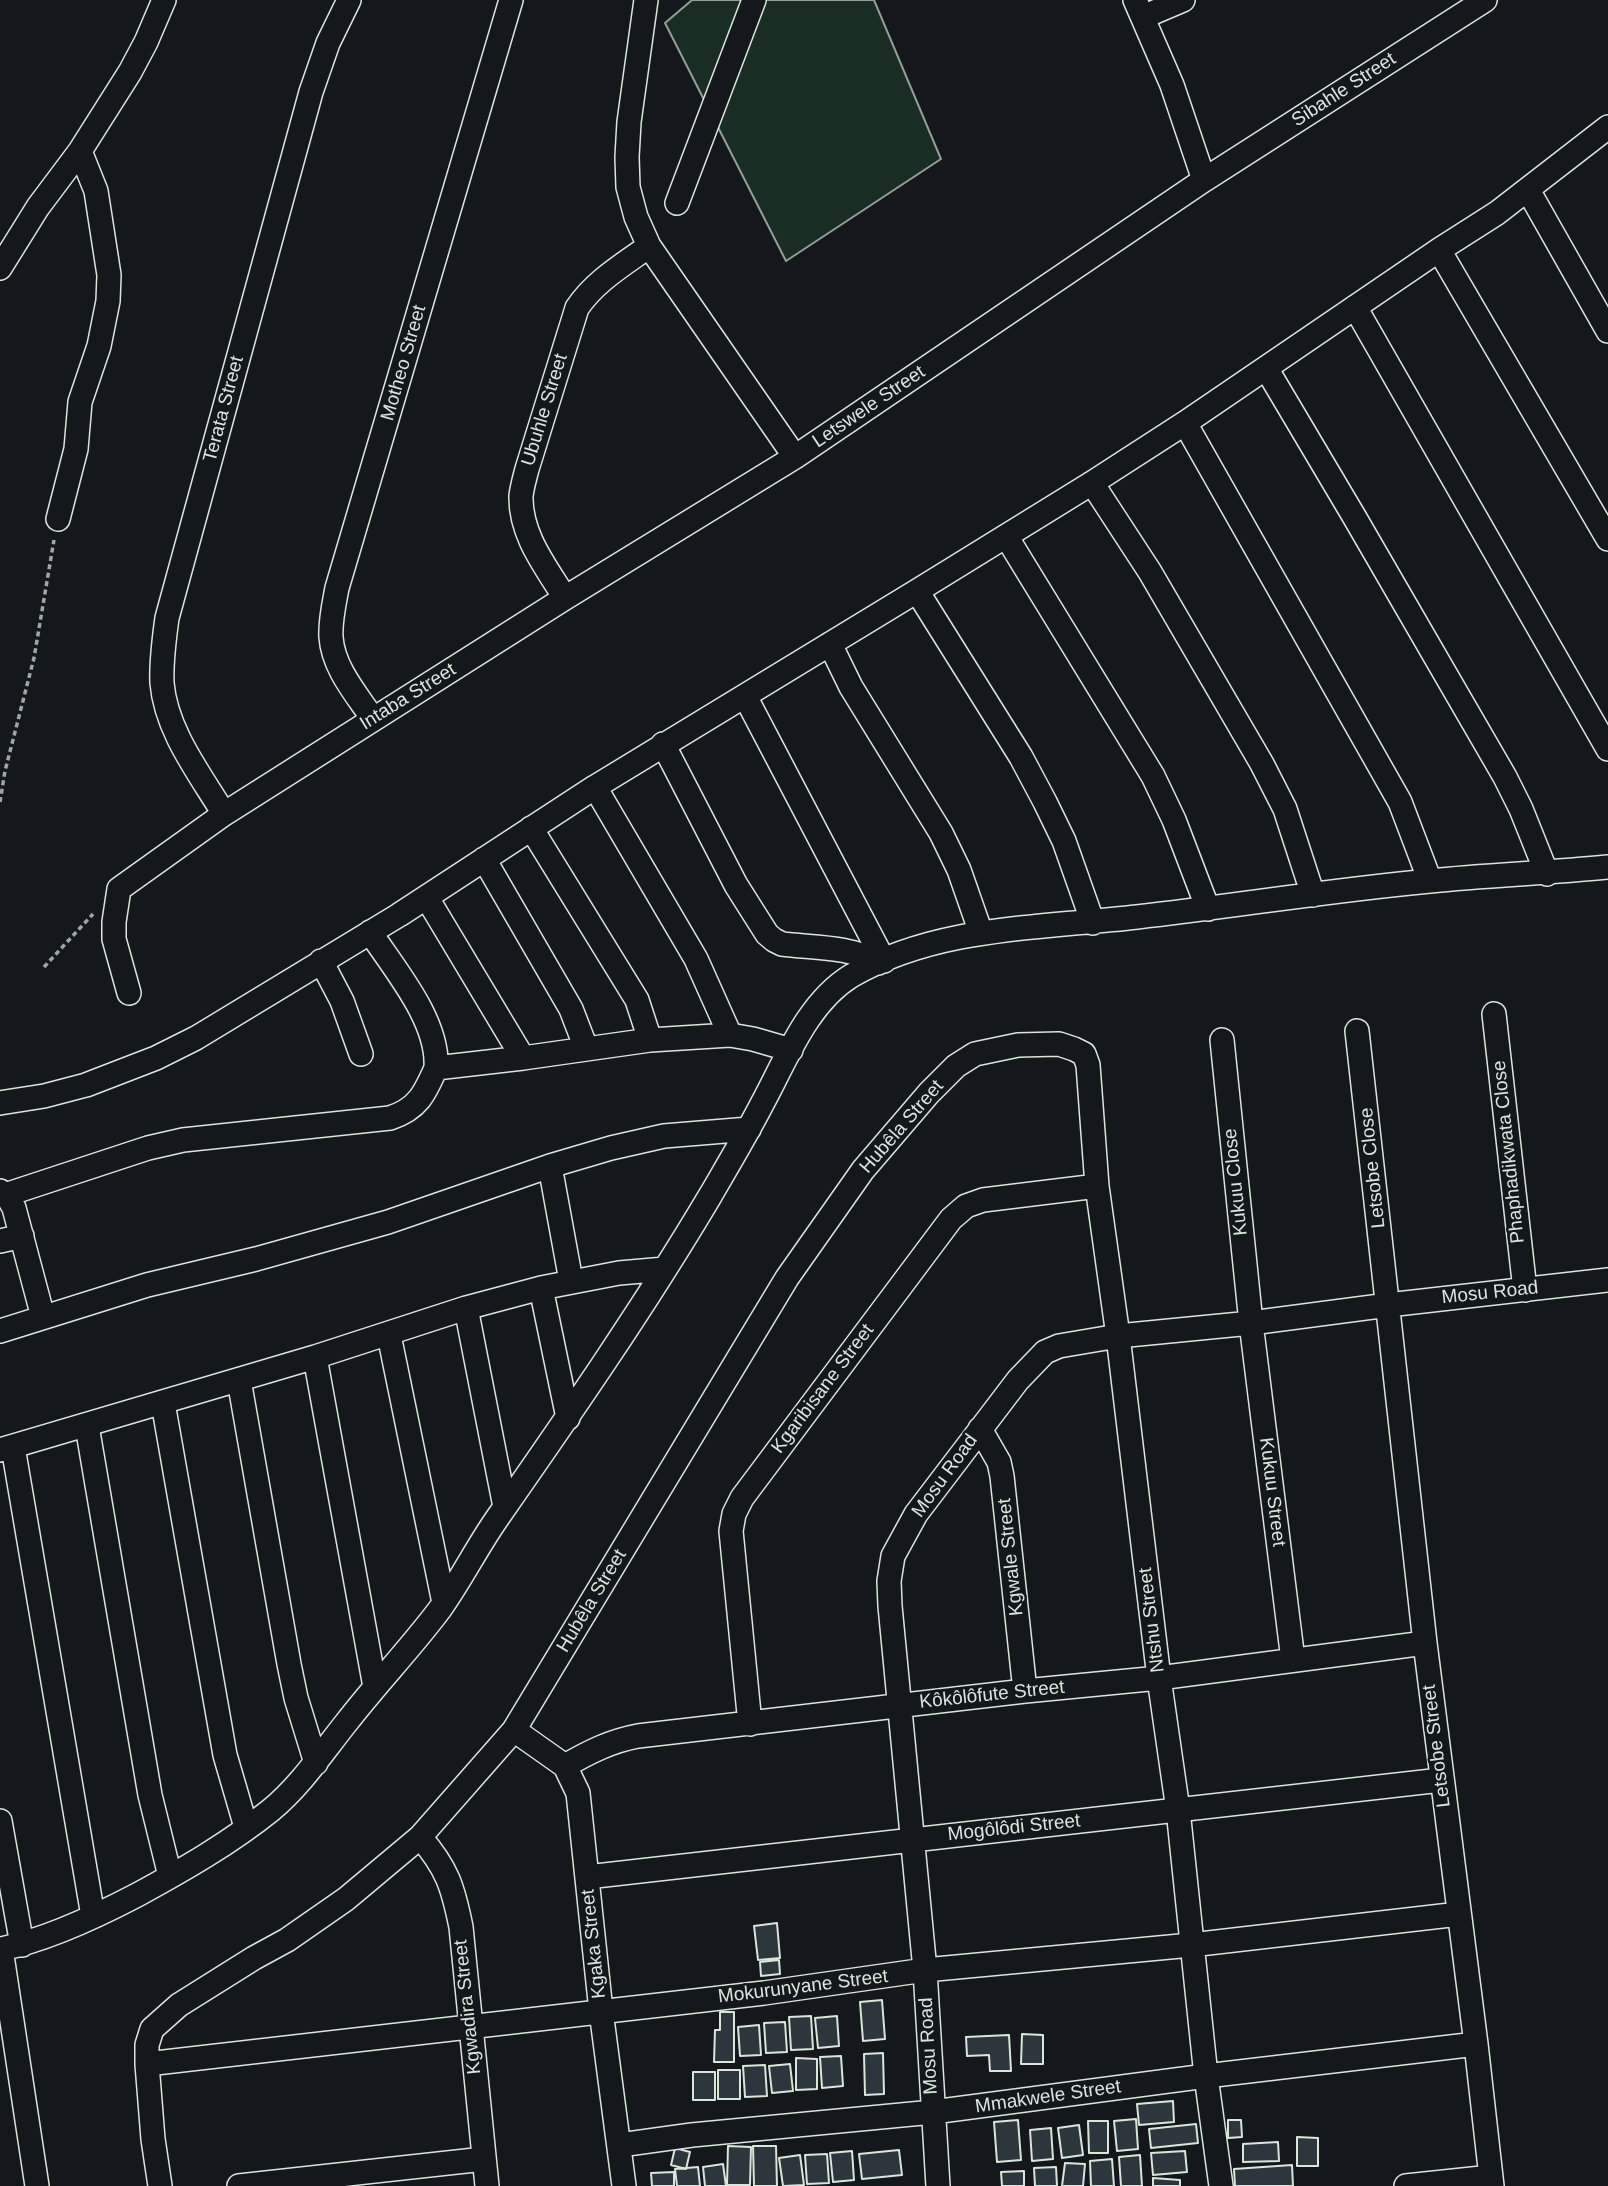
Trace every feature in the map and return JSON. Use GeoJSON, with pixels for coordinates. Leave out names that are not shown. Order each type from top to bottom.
{"type":"FeatureCollection","features":[{"type":"Feature","properties":{"kind":"street"},"geometry":{"type":"LineString","coordinates":[[0,268],[130,72],[164,0]]}},
{"type":"Feature","properties":{"kind":"street","name":"Terata Street"},"geometry":{"type":"LineString","coordinates":[[224,814],[183,746],[170,715],[162,686],[165,630],[311,92],[328,43],[349,0]]}},
{"type":"Feature","properties":{"kind":"street","name":"Motheo Street"},"geometry":{"type":"LineString","coordinates":[[373,719],[345,678],[336,658],[331,639],[331,614],[511,0]]}},
{"type":"Feature","properties":{"kind":"street","name":"Letswele Street"},"geometry":{"type":"LineString","coordinates":[[646,0],[629,122],[627,157],[628,187],[636,217],[649,246],[795,457],[1204,180]]}},
{"type":"Feature","properties":{"kind":"street"},"geometry":{"type":"LineString","coordinates":[[677,203],[754,0]]}},
{"type":"Feature","properties":{"kind":"street"},"geometry":{"type":"LineString","coordinates":[[1183,0],[1139,8],[1172,85],[1204,180]]}},
{"type":"Feature","properties":{"kind":"street","name":"Sibahle Street"},"geometry":{"type":"LineString","coordinates":[[1204,180],[1485,0]]}},
{"type":"Feature","properties":{"kind":"street"},"geometry":{"type":"LineString","coordinates":[[0,1103],[44,1096],[86,1085],[156,1058],[196,1038],[427,898],[663,744],[917,591],[1185,423],[1528,190],[1608,127]]}},
{"type":"Feature","properties":{"kind":"street"},"geometry":{"type":"LineString","coordinates":[[58,520],[76,449],[80,402],[99,346],[108,301],[109,275],[96,191],[80,151]]}},
{"type":"Feature","properties":{"kind":"street"},"geometry":{"type":"LineString","coordinates":[[1528,190],[1608,331]]}},
{"type":"Feature","properties":{"kind":"street","name":"Ubuhle Street"},"geometry":{"type":"LineString","coordinates":[[565,598],[536,550],[523,516],[521,494],[527,468],[577,308],[598,283],[649,246]]}},
{"type":"Feature","properties":{"kind":"street"},"geometry":{"type":"LineString","coordinates":[[1439,250],[1608,539]]}},
{"type":"Feature","properties":{"kind":"street"},"geometry":{"type":"LineString","coordinates":[[1355,307],[1608,749]]}},
{"type":"Feature","properties":{"kind":"street"},"geometry":{"type":"LineString","coordinates":[[1266,368],[1356,518],[1505,778],[1521,809],[1547,874]]}},
{"type":"Feature","properties":{"kind":"street"},"geometry":{"type":"LineString","coordinates":[[1185,423],[1400,802],[1430,881]]}},
{"type":"Feature","properties":{"kind":"street","name":"Intaba Street"},"geometry":{"type":"LineString","coordinates":[[119,889],[224,814],[565,598],[795,457]]}},
{"type":"Feature","properties":{"kind":"street"},"geometry":{"type":"LineString","coordinates":[[1092,483],[1150,572],[1262,764],[1285,809],[1313,895]]}},
{"type":"Feature","properties":{"kind":"street"},"geometry":{"type":"LineString","coordinates":[[1006,536],[1153,776],[1174,820],[1208,909]]}},
{"type":"Feature","properties":{"kind":"street"},"geometry":{"type":"LineString","coordinates":[[917,591],[1021,757],[1045,802],[1063,841],[1093,923]]}},
{"type":"Feature","properties":{"kind":"street"},"geometry":{"type":"LineString","coordinates":[[830,644],[851,687],[941,833],[959,870],[981,933]]}},
{"type":"Feature","properties":{"kind":"street"},"geometry":{"type":"LineString","coordinates":[[745,696],[881,962]]}},
{"type":"Feature","properties":{"kind":"street"},"geometry":{"type":"LineString","coordinates":[[663,744],[736,885],[767,934],[782,944],[850,952],[881,962]]}},
{"type":"Feature","properties":{"kind":"street"},"geometry":{"type":"LineString","coordinates":[[595,787],[696,958],[730,1035]]}},
{"type":"Feature","properties":{"kind":"street"},"geometry":{"type":"LineString","coordinates":[[531,828],[637,1000],[650,1040]]}},
{"type":"Feature","properties":{"kind":"street"},"geometry":{"type":"LineString","coordinates":[[484,859],[571,1009],[586,1048]]}},
{"type":"Feature","properties":{"kind":"street"},"geometry":{"type":"LineString","coordinates":[[8,1948],[93,1916],[197,1861],[268,1812],[316,1763],[444,1603],[478,1546],[568,1418],[665,1269],[749,1129],[806,1024],[838,985],[881,962],[925,946],[981,933],[1093,923],[1430,881],[1547,874],[1608,867]]}},
{"type":"Feature","properties":{"kind":"street"},"geometry":{"type":"LineString","coordinates":[[119,889],[114,939],[128,993]]}},
{"type":"Feature","properties":{"kind":"street"},"geometry":{"type":"LineString","coordinates":[[427,898],[523,1058]]}},
{"type":"Feature","properties":{"kind":"street"},"geometry":{"type":"LineString","coordinates":[[43,1317],[11,1238],[14,1208],[3,1193],[148,1148],[183,1140],[390,1118],[414,1107],[436,1068],[435,1041],[420,1009],[370,932]]}},
{"type":"Feature","properties":{"kind":"street"},"geometry":{"type":"LineString","coordinates":[[321,961],[342,1001],[361,1054]]}},
{"type":"Feature","properties":{"kind":"street","name":"Phaphadikwata Close"},"geometry":{"type":"LineString","coordinates":[[1494,1014],[1525,1290]]}},
{"type":"Feature","properties":{"kind":"street","name":"Letsobe Close"},"geometry":{"type":"LineString","coordinates":[[1357,1031],[1388,1305]]}},
{"type":"Feature","properties":{"kind":"street"},"geometry":{"type":"LineString","coordinates":[[436,1068],[650,1040],[730,1035],[791,1050]]}},
{"type":"Feature","properties":{"kind":"street","name":"Kukuu Close"},"geometry":{"type":"LineString","coordinates":[[1222,1040],[1251,1323]]}},
{"type":"Feature","properties":{"kind":"street","name":"Hubêla Street"},"geometry":{"type":"LineString","coordinates":[[160,2186],[147,2064],[152,2029],[178,2005],[287,1940],[346,1899],[420,1837],[514,1730],[788,1278],[863,1170],[901,1124],[956,1066],[975,1054],[1018,1045],[1059,1044],[1084,1054]]}},
{"type":"Feature","properties":{"kind":"street","name":"Ntshu Street"},"geometry":{"type":"LineString","coordinates":[[1084,1054],[1090,1079],[1097,1186],[1178,1810],[1206,2076],[1221,2186]]}},
{"type":"Feature","properties":{"kind":"street"},"geometry":{"type":"LineString","coordinates":[[0,1331],[147,1286],[388,1222],[550,1166],[611,1148],[664,1136],[749,1129]]}},
{"type":"Feature","properties":{"kind":"street"},"geometry":{"type":"LineString","coordinates":[[550,1166],[571,1281]]}},
{"type":"Feature","properties":{"kind":"street","name":"Kgaribisane Street"},"geometry":{"type":"LineString","coordinates":[[750,1724],[731,1531],[734,1514],[742,1498],[951,1219],[966,1206],[983,1200],[1097,1186]]}},
{"type":"Feature","properties":{"kind":"street"},"geometry":{"type":"LineString","coordinates":[[93,1916],[6,1449],[389,1335],[466,1308],[571,1281],[665,1269]]}},
{"type":"Feature","properties":{"kind":"street","name":"Mosu Road"},"geometry":{"type":"LineString","coordinates":[[939,2186],[925,1970],[898,1706],[889,1581],[893,1556],[916,1514],[1025,1372],[1045,1352],[1075,1342],[1118,1336],[1251,1323],[1608,1280]]}},
{"type":"Feature","properties":{"kind":"street"},"geometry":{"type":"LineString","coordinates":[[541,1288],[568,1418]]}},
{"type":"Feature","properties":{"kind":"street","name":"Letsobe Street"},"geometry":{"type":"LineString","coordinates":[[1388,1305],[1441,1780],[1491,2181]]}},
{"type":"Feature","properties":{"kind":"street"},"geometry":{"type":"LineString","coordinates":[[466,1308],[505,1507]]}},
{"type":"Feature","properties":{"kind":"street","name":"Kukuu Street"},"geometry":{"type":"LineString","coordinates":[[1251,1323],[1293,1660]]}},
{"type":"Feature","properties":{"kind":"street"},"geometry":{"type":"LineString","coordinates":[[389,1335],[444,1603]]}},
{"type":"Feature","properties":{"kind":"street"},"geometry":{"type":"LineString","coordinates":[[315,1357],[375,1687]]}},
{"type":"Feature","properties":{"kind":"street"},"geometry":{"type":"LineString","coordinates":[[239,1380],[289,1664],[296,1698],[316,1763]]}},
{"type":"Feature","properties":{"kind":"street"},"geometry":{"type":"LineString","coordinates":[[163,1403],[225,1755],[246,1828]]}},
{"type":"Feature","properties":{"kind":"street"},"geometry":{"type":"LineString","coordinates":[[87,1426],[150,1795],[170,1876]]}},
{"type":"Feature","properties":{"kind":"street","name":"Kgwale Street"},"geometry":{"type":"LineString","coordinates":[[980,1429],[999,1462],[1002,1476],[1025,1691]]}},
{"type":"Feature","properties":{"kind":"street","name":"Kôkôlôfute Street"},"geometry":{"type":"LineString","coordinates":[[565,1766],[617,1740],[1025,1691],[1159,1678],[1425,1643]]}},
{"type":"Feature","properties":{"kind":"street"},"geometry":{"type":"LineString","coordinates":[[514,1730],[565,1766]]}},
{"type":"Feature","properties":{"kind":"street","name":"Kgaka Street"},"geometry":{"type":"LineString","coordinates":[[565,1766],[578,1793],[601,2011],[624,2186]]}},
{"type":"Feature","properties":{"kind":"street","name":"Mogôlôdi Street"},"geometry":{"type":"LineString","coordinates":[[587,1877],[1441,1780]]}},
{"type":"Feature","properties":{"kind":"street"},"geometry":{"type":"LineString","coordinates":[[0,1821],[8,1948],[37,2186]]}},
{"type":"Feature","properties":{"kind":"street","name":"Kgwadira Street"},"geometry":{"type":"LineString","coordinates":[[420,1837],[436,1855],[453,1890],[461,1927],[487,2186]]}},
{"type":"Feature","properties":{"kind":"street","name":"Mokurunyane Street"},"geometry":{"type":"LineString","coordinates":[[147,2064],[764,1993],[925,1970],[1459,1914]]}},
{"type":"Feature","properties":{"kind":"street","name":"Mmakwele Street"},"geometry":{"type":"LineString","coordinates":[[620,2145],[692,2135],[933,2112],[1206,2076],[1476,2045]]}},
{"type":"Feature","properties":{"kind":"street"},"geometry":{"type":"LineString","coordinates":[[239,2186],[484,2159]]}},
{"type":"Feature","properties":{"kind":"street"},"geometry":{"type":"LineString","coordinates":[[1406,2186],[1491,2181]]}},
{"type":"Feature","properties":{"kind":"path"},"geometry":{"type":"LineString","coordinates":[[0,802],[5,771],[34,658],[58,520]]}},
{"type":"Feature","properties":{"kind":"path"},"geometry":{"type":"LineString","coordinates":[[44,967],[119,889]]}},
{"type":"Feature","properties":{"kind":"green space"},"geometry":{"type":"Polygon","coordinates":[[[692,0],[874,0],[941,159],[786,261],[665,23],[692,0]]]}},
{"type":"Feature","properties":{"kind":"building"},"geometry":{"type":"Polygon","coordinates":[[[777,1923],[780,1958],[758,1960],[754,1926],[777,1923]]]}},
{"type":"Feature","properties":{"kind":"building"},"geometry":{"type":"Polygon","coordinates":[[[779,1960],[780,1974],[761,1976],[760,1962],[779,1960]]]}},
{"type":"Feature","properties":{"kind":"building"},"geometry":{"type":"Polygon","coordinates":[[[882,2000],[885,2039],[863,2041],[860,2002],[882,2000]]]}},
{"type":"Feature","properties":{"kind":"building"},"geometry":{"type":"Polygon","coordinates":[[[720,2012],[734,2012],[734,2062],[714,2062],[715,2030],[720,2030],[720,2012]]]}},
{"type":"Feature","properties":{"kind":"building"},"geometry":{"type":"Polygon","coordinates":[[[811,2016],[813,2049],[791,2050],[789,2017],[811,2016]]]}},
{"type":"Feature","properties":{"kind":"building"},"geometry":{"type":"Polygon","coordinates":[[[837,2016],[839,2046],[818,2048],[815,2018],[837,2016]]]}},
{"type":"Feature","properties":{"kind":"building"},"geometry":{"type":"Polygon","coordinates":[[[785,2022],[787,2052],[766,2053],[764,2023],[785,2022]]]}},
{"type":"Feature","properties":{"kind":"building"},"geometry":{"type":"Polygon","coordinates":[[[759,2025],[761,2055],[740,2056],[738,2027],[759,2025]]]}},
{"type":"Feature","properties":{"kind":"building"},"geometry":{"type":"Polygon","coordinates":[[[1022,2034],[1043,2035],[1043,2064],[1021,2064],[1022,2034]]]}},
{"type":"Feature","properties":{"kind":"building"},"geometry":{"type":"Polygon","coordinates":[[[1009,2035],[1011,2071],[990,2071],[989,2055],[967,2056],[966,2037],[1009,2035]]]}},
{"type":"Feature","properties":{"kind":"building"},"geometry":{"type":"Polygon","coordinates":[[[883,2053],[884,2094],[865,2095],[864,2054],[883,2053]]]}},
{"type":"Feature","properties":{"kind":"building"},"geometry":{"type":"Polygon","coordinates":[[[841,2056],[843,2086],[822,2088],[820,2057],[841,2056]]]}},
{"type":"Feature","properties":{"kind":"building"},"geometry":{"type":"Polygon","coordinates":[[[796,2058],[817,2059],[817,2089],[796,2090],[796,2058]]]}},
{"type":"Feature","properties":{"kind":"building"},"geometry":{"type":"Polygon","coordinates":[[[790,2064],[793,2091],[772,2093],[769,2066],[790,2064]]]}},
{"type":"Feature","properties":{"kind":"building"},"geometry":{"type":"Polygon","coordinates":[[[765,2065],[767,2096],[745,2097],[743,2066],[765,2065]]]}},
{"type":"Feature","properties":{"kind":"building"},"geometry":{"type":"Polygon","coordinates":[[[718,2070],[740,2070],[740,2099],[718,2099],[718,2070]]]}},
{"type":"Feature","properties":{"kind":"building"},"geometry":{"type":"Polygon","coordinates":[[[693,2072],[715,2072],[715,2100],[693,2100],[693,2072]]]}},
{"type":"Feature","properties":{"kind":"building"},"geometry":{"type":"Polygon","coordinates":[[[1173,2101],[1174,2122],[1139,2125],[1137,2104],[1173,2101]]]}},
{"type":"Feature","properties":{"kind":"building"},"geometry":{"type":"Polygon","coordinates":[[[1136,2119],[1138,2149],[1117,2151],[1114,2121],[1136,2119]]]}},
{"type":"Feature","properties":{"kind":"building"},"geometry":{"type":"Polygon","coordinates":[[[1018,2120],[1021,2160],[997,2162],[994,2122],[1018,2120]]]}},
{"type":"Feature","properties":{"kind":"building"},"geometry":{"type":"Polygon","coordinates":[[[1228,2120],[1241,2120],[1242,2137],[1228,2138],[1228,2120]]]}},
{"type":"Feature","properties":{"kind":"building"},"geometry":{"type":"Polygon","coordinates":[[[1088,2121],[1108,2121],[1108,2153],[1089,2153],[1088,2121]]]}},
{"type":"Feature","properties":{"kind":"building"},"geometry":{"type":"Polygon","coordinates":[[[1196,2124],[1198,2143],[1151,2148],[1149,2129],[1196,2124]]]}},
{"type":"Feature","properties":{"kind":"building"},"geometry":{"type":"Polygon","coordinates":[[[1079,2125],[1083,2155],[1062,2158],[1058,2128],[1079,2125]]]}},
{"type":"Feature","properties":{"kind":"building"},"geometry":{"type":"Polygon","coordinates":[[[1051,2128],[1053,2159],[1032,2161],[1030,2130],[1051,2128]]]}},
{"type":"Feature","properties":{"kind":"building"},"geometry":{"type":"Polygon","coordinates":[[[1297,2137],[1318,2138],[1318,2166],[1297,2166],[1297,2137]]]}},
{"type":"Feature","properties":{"kind":"building"},"geometry":{"type":"Polygon","coordinates":[[[1278,2142],[1279,2161],[1243,2162],[1243,2144],[1278,2142]]]}},
{"type":"Feature","properties":{"kind":"building"},"geometry":{"type":"Polygon","coordinates":[[[728,2146],[751,2147],[750,2185],[727,2185],[728,2146]]]}},
{"type":"Feature","properties":{"kind":"building"},"geometry":{"type":"Polygon","coordinates":[[[753,2146],[776,2146],[777,2186],[754,2186],[753,2146]]]}},
{"type":"Feature","properties":{"kind":"building"},"geometry":{"type":"Polygon","coordinates":[[[675,2148],[690,2152],[686,2169],[671,2165],[675,2148]]]}},
{"type":"Feature","properties":{"kind":"building"},"geometry":{"type":"Polygon","coordinates":[[[899,2150],[902,2175],[862,2179],[859,2154],[899,2150]]]}},
{"type":"Feature","properties":{"kind":"building"},"geometry":{"type":"Polygon","coordinates":[[[852,2151],[854,2180],[833,2182],[830,2153],[852,2151]]]}},
{"type":"Feature","properties":{"kind":"building"},"geometry":{"type":"Polygon","coordinates":[[[1185,2151],[1187,2172],[1153,2175],[1151,2153],[1185,2151]]]}},
{"type":"Feature","properties":{"kind":"building"},"geometry":{"type":"Polygon","coordinates":[[[827,2154],[829,2183],[807,2184],[805,2155],[827,2154]]]}},
{"type":"Feature","properties":{"kind":"building"},"geometry":{"type":"Polygon","coordinates":[[[800,2155],[804,2185],[783,2186],[779,2158],[800,2155]]]}},
{"type":"Feature","properties":{"kind":"building"},"geometry":{"type":"Polygon","coordinates":[[[1140,2155],[1142,2186],[1121,2186],[1119,2157],[1140,2155]]]}},
{"type":"Feature","properties":{"kind":"building"},"geometry":{"type":"Polygon","coordinates":[[[1112,2159],[1114,2186],[1091,2186],[1090,2161],[1112,2159]]]}},
{"type":"Feature","properties":{"kind":"building"},"geometry":{"type":"Polygon","coordinates":[[[1065,2163],[1085,2164],[1083,2186],[1062,2186],[1065,2163]]]}},
{"type":"Feature","properties":{"kind":"building"},"geometry":{"type":"Polygon","coordinates":[[[723,2164],[726,2186],[705,2186],[703,2167],[723,2164]]]}},
{"type":"Feature","properties":{"kind":"building"},"geometry":{"type":"Polygon","coordinates":[[[1292,2165],[1293,2186],[1235,2186],[1234,2169],[1292,2165]]]}},
{"type":"Feature","properties":{"kind":"building"},"geometry":{"type":"Polygon","coordinates":[[[698,2167],[700,2186],[677,2186],[675,2169],[698,2167]]]}},
{"type":"Feature","properties":{"kind":"building"},"geometry":{"type":"Polygon","coordinates":[[[1056,2167],[1057,2186],[1035,2186],[1034,2168],[1056,2167]]]}},
{"type":"Feature","properties":{"kind":"building"},"geometry":{"type":"Polygon","coordinates":[[[1024,2171],[1024,2186],[1002,2186],[1001,2172],[1024,2171]]]}},
{"type":"Feature","properties":{"kind":"building"},"geometry":{"type":"Polygon","coordinates":[[[674,2172],[674,2186],[652,2186],[651,2173],[674,2172]]]}},
{"type":"Feature","properties":{"kind":"building"},"geometry":{"type":"Polygon","coordinates":[[[1153,2178],[1180,2180],[1180,2186],[1153,2186],[1153,2178]]]}}]}
